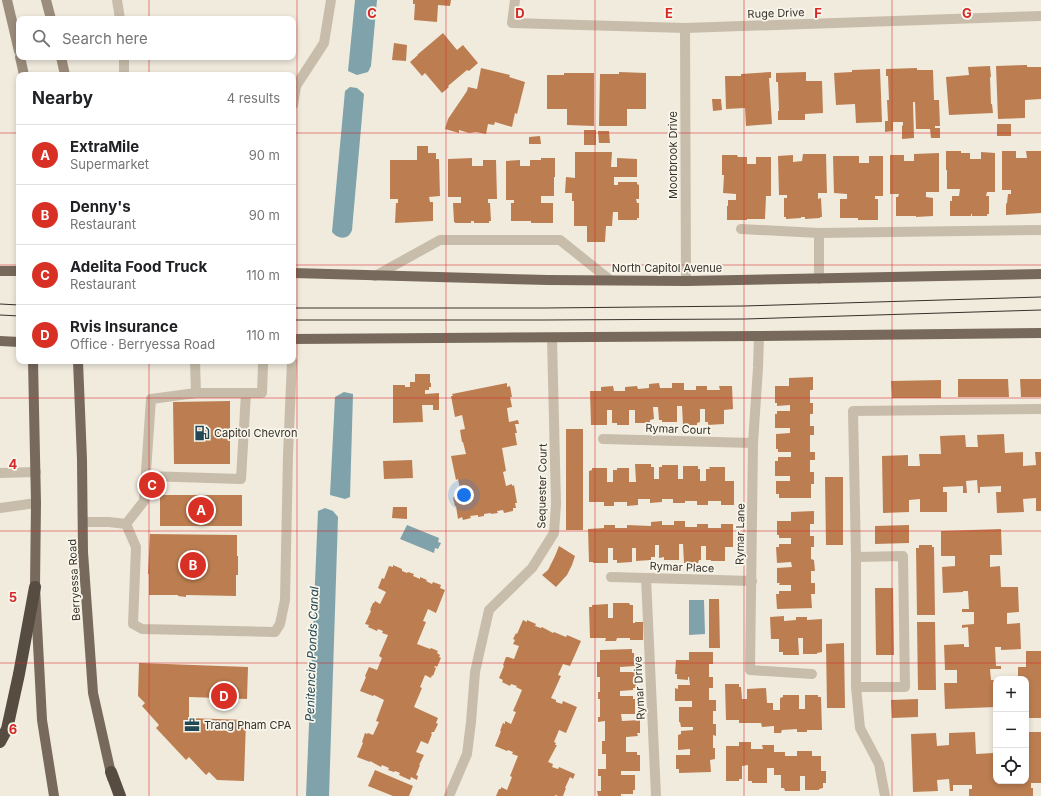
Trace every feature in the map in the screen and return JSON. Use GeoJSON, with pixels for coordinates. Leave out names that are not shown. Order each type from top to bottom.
{"type":"FeatureCollection","features":[{"type":"Feature","properties":{"kind":"highway"},"geometry":{"type":"LineString","coordinates":[[0,742],[7,729],[19,674],[35,586]]}},
{"type":"Feature","properties":{"kind":"highway"},"geometry":{"type":"LineString","coordinates":[[111,772],[120,796]]}},
{"type":"Feature","properties":{"kind":"main road"},"geometry":{"type":"LineString","coordinates":[[7,0],[16,38]]}},
{"type":"Feature","properties":{"kind":"main road"},"geometry":{"type":"LineString","coordinates":[[46,0],[50,16]]}},
{"type":"Feature","properties":{"kind":"main road"},"geometry":{"type":"LineString","coordinates":[[21,60],[23,72]]}},
{"type":"Feature","properties":{"kind":"main road"},"geometry":{"type":"LineString","coordinates":[[62,60],[64,72]]}},
{"type":"Feature","properties":{"kind":"main road"},"geometry":{"type":"LineString","coordinates":[[0,271],[16,271]]}},
{"type":"Feature","properties":{"kind":"main road","name":"North Capitol Avenue"},"geometry":{"type":"LineString","coordinates":[[296,274],[548,280],[686,281],[1041,274]]}},
{"type":"Feature","properties":{"kind":"main road"},"geometry":{"type":"LineString","coordinates":[[296,339],[1041,333]]}},
{"type":"Feature","properties":{"kind":"main road"},"geometry":{"type":"LineString","coordinates":[[0,341],[16,342]]}},
{"type":"Feature","properties":{"kind":"main road"},"geometry":{"type":"LineString","coordinates":[[33,364],[36,472],[35,586],[42,720],[54,796]]}},
{"type":"Feature","properties":{"kind":"main road","name":"Berryessa Road"},"geometry":{"type":"LineString","coordinates":[[78,364],[82,460],[83,552],[94,693],[116,796]]}},
{"type":"Feature","properties":{"kind":"street"},"geometry":{"type":"LineString","coordinates":[[117,0],[120,16]]}},
{"type":"Feature","properties":{"kind":"street"},"geometry":{"type":"LineString","coordinates":[[296,86],[324,43],[331,0]]}},
{"type":"Feature","properties":{"kind":"street","name":"Ruge Drive"},"geometry":{"type":"LineString","coordinates":[[515,0],[512,23],[685,28],[1041,16]]}},
{"type":"Feature","properties":{"kind":"street","name":"Moorbrook Drive"},"geometry":{"type":"LineString","coordinates":[[685,28],[686,281]]}},
{"type":"Feature","properties":{"kind":"street"},"geometry":{"type":"LineString","coordinates":[[124,60],[124,72]]}},
{"type":"Feature","properties":{"kind":"street"},"geometry":{"type":"LineString","coordinates":[[741,230],[819,233],[1041,230]]}},
{"type":"Feature","properties":{"kind":"street"},"geometry":{"type":"LineString","coordinates":[[819,233],[819,279]]}},
{"type":"Feature","properties":{"kind":"street"},"geometry":{"type":"LineString","coordinates":[[375,276],[440,240],[560,240],[610,280]]}},
{"type":"Feature","properties":{"kind":"street","name":"Rymar Lane"},"geometry":{"type":"LineString","coordinates":[[759,336],[753,443],[750,670],[812,674]]}},
{"type":"Feature","properties":{"kind":"street","name":"Sequester Court"},"geometry":{"type":"LineString","coordinates":[[449,796],[467,754],[475,672],[490,610],[532,568],[554,533],[556,504],[552,338]]}},
{"type":"Feature","properties":{"kind":"street"},"geometry":{"type":"LineString","coordinates":[[195,364],[196,393]]}},
{"type":"Feature","properties":{"kind":"street"},"geometry":{"type":"LineString","coordinates":[[126,524],[144,501],[151,400],[196,393],[262,394],[263,364]]}},
{"type":"Feature","properties":{"kind":"street"},"geometry":{"type":"LineString","coordinates":[[126,524],[136,547],[133,624],[142,629],[275,632],[280,624],[285,600],[288,455],[292,364]]}},
{"type":"Feature","properties":{"kind":"street"},"geometry":{"type":"LineString","coordinates":[[146,476],[241,479],[246,393]]}},
{"type":"Feature","properties":{"kind":"street"},"geometry":{"type":"LineString","coordinates":[[885,796],[879,764],[860,728],[856,687],[856,557],[853,411],[1041,408]]}},
{"type":"Feature","properties":{"kind":"street","name":"Rymar Court"},"geometry":{"type":"LineString","coordinates":[[603,439],[753,443]]}},
{"type":"Feature","properties":{"kind":"street"},"geometry":{"type":"LineString","coordinates":[[0,473],[36,472]]}},
{"type":"Feature","properties":{"kind":"street"},"geometry":{"type":"LineString","coordinates":[[0,508],[36,503]]}},
{"type":"Feature","properties":{"kind":"street"},"geometry":{"type":"LineString","coordinates":[[83,522],[109,522],[126,524]]}},
{"type":"Feature","properties":{"kind":"street"},"geometry":{"type":"LineString","coordinates":[[856,557],[903,556],[905,687],[856,687]]}},
{"type":"Feature","properties":{"kind":"street","name":"Rymar Place"},"geometry":{"type":"LineString","coordinates":[[611,577],[752,581]]}},
{"type":"Feature","properties":{"kind":"street","name":"Rymar Drive"},"geometry":{"type":"LineString","coordinates":[[646,578],[656,796]]}},
{"type":"Feature","properties":{"kind":"water"},"geometry":{"type":"Polygon","coordinates":[[[355,0],[377,0],[371,66],[368,72],[357,75],[348,71],[355,0]]]}},
{"type":"Feature","properties":{"kind":"water"},"geometry":{"type":"Polygon","coordinates":[[[350,87],[357,88],[364,94],[352,230],[348,236],[341,238],[332,232],[345,91],[350,87]]]}},
{"type":"Feature","properties":{"kind":"water"},"geometry":{"type":"Polygon","coordinates":[[[344,392],[353,394],[350,497],[345,499],[330,495],[335,397],[344,392]]]}},
{"type":"Feature","properties":{"kind":"water","name":"Penitencia Ponds Canal"},"geometry":{"type":"Polygon","coordinates":[[[325,508],[333,511],[338,517],[329,796],[306,796],[318,511],[325,508]]]}},
{"type":"Feature","properties":{"kind":"water"},"geometry":{"type":"Polygon","coordinates":[[[407,525],[439,538],[438,542],[441,543],[438,549],[435,548],[434,553],[400,539],[407,525]]]}},
{"type":"Feature","properties":{"kind":"water"},"geometry":{"type":"Polygon","coordinates":[[[689,600],[704,600],[705,634],[689,635],[689,600]]]}},
{"type":"Feature","properties":{"kind":"building"},"geometry":{"type":"Polygon","coordinates":[[[413,0],[451,0],[450,6],[438,5],[437,22],[414,20],[415,4],[413,4],[413,0]]]}},
{"type":"Feature","properties":{"kind":"building"},"geometry":{"type":"Polygon","coordinates":[[[443,33],[457,50],[463,45],[478,63],[469,71],[467,70],[442,93],[425,73],[422,76],[410,62],[443,33]]]}},
{"type":"Feature","properties":{"kind":"building"},"geometry":{"type":"Polygon","coordinates":[[[394,43],[407,45],[406,61],[392,60],[394,43]]]}},
{"type":"Feature","properties":{"kind":"building"},"geometry":{"type":"Polygon","coordinates":[[[1027,65],[1027,67],[1041,67],[1041,99],[1025,100],[1025,118],[998,119],[996,66],[1027,65]]]}},
{"type":"Feature","properties":{"kind":"building"},"geometry":{"type":"Polygon","coordinates":[[[990,66],[991,104],[993,113],[949,115],[946,77],[969,75],[968,67],[990,66]]]}},
{"type":"Feature","properties":{"kind":"building"},"geometry":{"type":"Polygon","coordinates":[[[481,68],[510,75],[509,77],[525,82],[512,127],[495,122],[494,125],[488,124],[486,134],[476,132],[469,133],[459,130],[459,133],[445,129],[448,119],[467,91],[468,87],[477,89],[481,68]]]}},
{"type":"Feature","properties":{"kind":"building"},"geometry":{"type":"Polygon","coordinates":[[[917,68],[917,70],[933,70],[934,100],[939,100],[940,126],[935,126],[935,128],[940,128],[940,138],[931,138],[930,129],[916,129],[915,102],[913,102],[914,138],[902,139],[903,122],[893,122],[893,131],[885,132],[885,121],[888,121],[887,100],[889,100],[888,76],[886,76],[886,69],[917,68]]]}},
{"type":"Feature","properties":{"kind":"building"},"geometry":{"type":"Polygon","coordinates":[[[880,69],[882,122],[856,123],[855,104],[836,105],[834,73],[852,72],[852,70],[880,69]]]}},
{"type":"Feature","properties":{"kind":"building"},"geometry":{"type":"Polygon","coordinates":[[[619,72],[646,73],[646,109],[627,109],[627,126],[599,126],[600,74],[619,74],[619,72]]]}},
{"type":"Feature","properties":{"kind":"building"},"geometry":{"type":"Polygon","coordinates":[[[771,72],[771,78],[769,78],[772,124],[746,126],[745,108],[726,109],[725,76],[741,76],[741,74],[771,72]]]}},
{"type":"Feature","properties":{"kind":"building"},"geometry":{"type":"Polygon","coordinates":[[[806,72],[806,81],[822,81],[823,113],[805,114],[805,120],[778,120],[778,82],[776,82],[776,73],[806,72]]]}},
{"type":"Feature","properties":{"kind":"building"},"geometry":{"type":"Polygon","coordinates":[[[564,73],[594,73],[594,126],[567,125],[567,109],[547,109],[547,75],[564,75],[564,73]]]}},
{"type":"Feature","properties":{"kind":"building"},"geometry":{"type":"Polygon","coordinates":[[[712,99],[721,99],[722,110],[713,111],[712,99]]]}},
{"type":"Feature","properties":{"kind":"building"},"geometry":{"type":"Polygon","coordinates":[[[997,124],[1011,124],[1011,136],[997,136],[997,124]]]}},
{"type":"Feature","properties":{"kind":"building"},"geometry":{"type":"Polygon","coordinates":[[[584,130],[596,130],[596,145],[584,145],[584,130]]]}},
{"type":"Feature","properties":{"kind":"building"},"geometry":{"type":"Polygon","coordinates":[[[598,131],[609,131],[610,143],[599,143],[598,131]]]}},
{"type":"Feature","properties":{"kind":"building"},"geometry":{"type":"Polygon","coordinates":[[[540,136],[541,144],[529,144],[529,137],[540,136]]]}},
{"type":"Feature","properties":{"kind":"building"},"geometry":{"type":"Polygon","coordinates":[[[417,146],[428,146],[428,153],[436,153],[436,159],[439,159],[440,196],[429,197],[430,202],[433,202],[433,221],[395,223],[396,203],[398,203],[398,199],[390,199],[390,160],[417,160],[417,146]]]}},
{"type":"Feature","properties":{"kind":"building"},"geometry":{"type":"Polygon","coordinates":[[[946,151],[961,151],[961,153],[970,153],[970,159],[981,159],[981,152],[995,153],[995,192],[987,192],[986,196],[989,196],[989,214],[987,214],[987,216],[972,216],[971,214],[971,216],[950,216],[950,201],[952,201],[952,196],[959,196],[960,189],[947,189],[946,151]]]}},
{"type":"Feature","properties":{"kind":"building"},"geometry":{"type":"Polygon","coordinates":[[[1002,151],[1016,151],[1016,158],[1027,158],[1026,151],[1041,151],[1041,213],[1006,215],[1008,194],[1011,194],[1011,190],[1002,190],[1002,151]]]}},
{"type":"Feature","properties":{"kind":"building"},"geometry":{"type":"Polygon","coordinates":[[[575,152],[612,152],[611,167],[617,167],[617,158],[637,159],[637,177],[614,177],[614,185],[618,185],[618,182],[637,182],[639,185],[639,199],[636,199],[637,203],[639,203],[639,218],[637,218],[637,220],[618,220],[618,212],[613,212],[612,226],[606,226],[605,242],[587,242],[587,226],[574,226],[574,201],[572,201],[572,193],[565,193],[566,177],[575,178],[575,152]]]}},
{"type":"Feature","properties":{"kind":"building"},"geometry":{"type":"Polygon","coordinates":[[[939,153],[939,192],[926,192],[926,197],[933,198],[933,216],[896,216],[896,197],[898,197],[899,194],[890,194],[890,155],[904,155],[904,161],[914,161],[914,154],[939,153]]]}},
{"type":"Feature","properties":{"kind":"building"},"geometry":{"type":"Polygon","coordinates":[[[803,154],[826,154],[827,193],[818,193],[818,199],[821,198],[822,217],[786,219],[786,217],[784,217],[784,198],[787,198],[787,195],[779,195],[778,156],[793,155],[793,162],[802,161],[803,154]]]}},
{"type":"Feature","properties":{"kind":"building"},"geometry":{"type":"Polygon","coordinates":[[[722,155],[747,157],[747,164],[756,164],[756,157],[771,157],[771,196],[766,196],[765,219],[727,220],[728,200],[736,200],[736,194],[723,193],[724,175],[722,175],[722,155]]]}},
{"type":"Feature","properties":{"kind":"building"},"geometry":{"type":"Polygon","coordinates":[[[833,156],[859,156],[859,163],[869,163],[869,156],[883,156],[883,196],[875,196],[875,199],[878,199],[878,220],[840,218],[840,199],[847,199],[847,194],[834,193],[833,156]]]}},
{"type":"Feature","properties":{"kind":"building"},"geometry":{"type":"Polygon","coordinates":[[[472,158],[472,166],[483,166],[483,160],[496,160],[497,199],[488,199],[488,203],[490,203],[491,221],[489,221],[489,223],[474,223],[474,221],[471,221],[471,223],[455,223],[453,203],[461,203],[461,197],[448,197],[448,159],[472,158]]]}},
{"type":"Feature","properties":{"kind":"building"},"geometry":{"type":"Polygon","coordinates":[[[541,158],[555,158],[554,196],[541,196],[541,203],[553,203],[553,223],[511,221],[511,203],[514,203],[514,200],[506,200],[506,161],[520,160],[520,166],[530,166],[530,160],[541,160],[541,158]]]}},
{"type":"Feature","properties":{"kind":"building"},"geometry":{"type":"Polygon","coordinates":[[[415,374],[430,374],[431,387],[429,387],[429,390],[425,390],[425,394],[439,393],[439,410],[433,410],[433,405],[422,405],[423,422],[393,423],[393,385],[405,385],[405,387],[410,387],[410,382],[415,382],[415,374]]]}},
{"type":"Feature","properties":{"kind":"building"},"geometry":{"type":"Polygon","coordinates":[[[813,377],[813,390],[810,390],[810,403],[813,403],[813,414],[810,414],[810,426],[814,426],[814,435],[810,435],[810,452],[815,452],[815,460],[810,460],[810,472],[814,472],[814,484],[811,484],[811,498],[779,498],[779,494],[776,494],[776,481],[790,481],[790,476],[775,476],[775,461],[778,461],[778,457],[791,457],[791,452],[778,452],[778,449],[776,449],[776,434],[790,433],[790,428],[775,428],[775,414],[777,414],[777,411],[790,411],[790,405],[777,406],[777,403],[775,403],[775,386],[789,386],[789,378],[813,377]]]}},
{"type":"Feature","properties":{"kind":"building"},"geometry":{"type":"Polygon","coordinates":[[[958,379],[1008,379],[1009,397],[958,397],[958,379]]]}},
{"type":"Feature","properties":{"kind":"building"},"geometry":{"type":"Polygon","coordinates":[[[1020,379],[1041,379],[1041,397],[1021,397],[1020,379]]]}},
{"type":"Feature","properties":{"kind":"building"},"geometry":{"type":"Polygon","coordinates":[[[941,380],[941,398],[892,398],[891,381],[941,380]]]}},
{"type":"Feature","properties":{"kind":"building"},"geometry":{"type":"Polygon","coordinates":[[[507,383],[507,387],[510,386],[512,397],[510,397],[512,407],[507,408],[509,422],[518,420],[519,424],[515,424],[517,445],[502,448],[506,471],[503,472],[506,486],[512,484],[512,486],[514,485],[517,503],[515,503],[516,508],[513,508],[513,511],[504,513],[503,510],[497,511],[498,513],[484,514],[484,516],[478,517],[478,515],[470,516],[471,518],[463,520],[462,517],[458,519],[453,498],[454,495],[461,494],[458,479],[456,480],[451,456],[466,454],[460,430],[465,429],[462,415],[455,417],[451,396],[453,396],[452,394],[507,383]]]}},
{"type":"Feature","properties":{"kind":"building"},"geometry":{"type":"Polygon","coordinates":[[[659,383],[660,388],[672,388],[672,383],[684,383],[684,390],[696,390],[696,386],[707,386],[707,390],[720,390],[719,386],[732,386],[733,409],[724,410],[724,424],[708,425],[708,422],[705,422],[705,409],[700,409],[700,422],[697,423],[697,425],[683,425],[682,406],[677,406],[677,422],[662,422],[662,420],[659,420],[658,407],[653,407],[654,419],[650,420],[650,423],[635,423],[635,410],[629,410],[629,425],[617,425],[617,423],[612,423],[612,410],[607,410],[607,425],[591,425],[590,391],[601,391],[601,387],[613,386],[614,391],[625,391],[625,387],[637,386],[638,389],[649,388],[649,384],[659,383]]]}},
{"type":"Feature","properties":{"kind":"building","name":"Capitol Chevron"},"geometry":{"type":"Polygon","coordinates":[[[230,401],[230,464],[174,464],[173,402],[230,401]]]}},
{"type":"Feature","properties":{"kind":"building"},"geometry":{"type":"Polygon","coordinates":[[[566,429],[583,429],[583,530],[566,530],[566,429]]]}},
{"type":"Feature","properties":{"kind":"building"},"geometry":{"type":"Polygon","coordinates":[[[1004,434],[1005,453],[1023,452],[1023,466],[1036,465],[1035,452],[1041,452],[1041,511],[1036,511],[1036,498],[1023,499],[1024,512],[997,513],[996,492],[1001,492],[1001,486],[980,487],[980,493],[978,493],[977,480],[966,481],[967,493],[963,493],[963,486],[943,487],[943,492],[947,492],[947,512],[920,512],[920,499],[909,500],[909,512],[883,513],[882,456],[908,455],[908,466],[920,466],[919,454],[941,454],[940,436],[965,435],[966,447],[978,447],[977,435],[1004,434]]]}},
{"type":"Feature","properties":{"kind":"building"},"geometry":{"type":"Polygon","coordinates":[[[412,460],[413,478],[384,479],[383,461],[412,460]]]}},
{"type":"Feature","properties":{"kind":"building"},"geometry":{"type":"Polygon","coordinates":[[[635,464],[651,464],[651,467],[654,467],[654,479],[659,479],[659,467],[662,467],[662,465],[678,465],[678,479],[683,479],[683,466],[698,466],[698,469],[700,469],[700,481],[706,481],[706,469],[710,469],[709,467],[725,467],[725,481],[734,481],[734,505],[721,505],[721,501],[708,501],[708,505],[697,505],[697,501],[673,503],[673,499],[662,499],[662,502],[650,503],[650,499],[638,499],[638,505],[627,506],[627,502],[614,502],[614,506],[604,506],[604,502],[589,502],[589,471],[592,470],[592,468],[607,468],[607,482],[613,482],[613,470],[617,470],[617,468],[629,468],[629,482],[636,482],[635,464]]]}},
{"type":"Feature","properties":{"kind":"building"},"geometry":{"type":"Polygon","coordinates":[[[825,477],[843,477],[843,545],[826,545],[825,477]]]}},
{"type":"Feature","properties":{"kind":"building"},"geometry":{"type":"Polygon","coordinates":[[[160,495],[242,495],[242,526],[160,526],[160,495]]]}},
{"type":"Feature","properties":{"kind":"building"},"geometry":{"type":"Polygon","coordinates":[[[393,507],[407,507],[407,519],[392,518],[393,507]]]}},
{"type":"Feature","properties":{"kind":"building"},"geometry":{"type":"Polygon","coordinates":[[[814,511],[814,524],[810,524],[810,536],[814,536],[814,547],[811,547],[811,559],[814,560],[815,571],[811,571],[811,583],[815,583],[815,594],[811,594],[812,608],[777,609],[776,594],[779,594],[779,591],[791,591],[791,585],[779,585],[780,583],[777,583],[777,568],[792,567],[791,562],[777,563],[776,547],[779,547],[779,544],[791,544],[791,538],[779,538],[779,535],[777,535],[777,521],[791,521],[791,512],[814,511]]]}},
{"type":"Feature","properties":{"kind":"building"},"geometry":{"type":"Polygon","coordinates":[[[662,521],[662,525],[674,525],[674,521],[685,521],[685,527],[697,527],[697,524],[708,524],[708,528],[721,528],[721,524],[733,524],[733,547],[725,547],[725,561],[706,560],[706,546],[701,546],[701,560],[699,560],[698,563],[684,563],[683,544],[679,544],[679,560],[664,560],[664,557],[659,558],[659,545],[655,545],[655,557],[651,557],[651,560],[636,561],[636,548],[632,548],[632,562],[617,563],[617,560],[613,560],[613,548],[608,548],[608,563],[589,562],[588,529],[604,528],[604,525],[615,525],[615,528],[627,528],[627,525],[651,526],[651,522],[662,521]]]}},
{"type":"Feature","properties":{"kind":"building"},"geometry":{"type":"Polygon","coordinates":[[[909,525],[909,543],[875,544],[875,526],[909,525]]]}},
{"type":"Feature","properties":{"kind":"building"},"geometry":{"type":"Polygon","coordinates":[[[1001,529],[1002,555],[990,555],[990,567],[1000,566],[1001,587],[1018,587],[1019,612],[1007,613],[1007,624],[1020,623],[1021,649],[1001,650],[1001,647],[995,647],[996,666],[1001,666],[1001,669],[990,669],[991,680],[993,680],[993,707],[945,709],[944,683],[957,683],[957,670],[945,670],[944,645],[964,644],[964,647],[969,647],[968,627],[962,628],[962,625],[974,624],[974,612],[962,612],[962,609],[969,609],[968,591],[943,593],[942,567],[955,566],[955,556],[941,556],[941,531],[1001,529]]]}},
{"type":"Feature","properties":{"kind":"building"},"geometry":{"type":"Polygon","coordinates":[[[150,534],[237,535],[238,575],[236,575],[236,596],[186,595],[186,597],[178,595],[149,595],[148,574],[150,534]]]}},
{"type":"Feature","properties":{"kind":"building"},"geometry":{"type":"Polygon","coordinates":[[[919,545],[932,545],[932,547],[934,547],[935,615],[917,615],[916,548],[919,548],[919,545]]]}},
{"type":"Feature","properties":{"kind":"building"},"geometry":{"type":"Polygon","coordinates":[[[559,546],[575,556],[567,575],[556,587],[542,575],[548,570],[559,546]]]}},
{"type":"Feature","properties":{"kind":"building"},"geometry":{"type":"Polygon","coordinates":[[[393,565],[402,569],[402,571],[414,574],[413,576],[420,579],[420,577],[432,584],[433,582],[441,585],[440,588],[445,590],[436,613],[428,609],[423,621],[426,622],[417,644],[438,651],[437,653],[441,658],[437,667],[434,667],[436,668],[433,676],[432,675],[431,678],[425,675],[420,687],[422,688],[414,707],[438,718],[436,723],[438,724],[434,732],[431,734],[428,744],[421,741],[416,752],[424,755],[416,775],[418,776],[417,780],[411,777],[410,780],[399,775],[400,773],[388,770],[389,768],[382,765],[381,767],[370,761],[357,757],[363,743],[365,733],[373,735],[379,722],[376,721],[384,700],[360,691],[369,667],[377,670],[382,658],[379,656],[388,635],[382,633],[383,631],[378,629],[377,631],[365,624],[373,603],[375,601],[380,604],[386,592],[378,588],[382,578],[384,579],[389,566],[393,567],[393,565]]]}},
{"type":"Feature","properties":{"kind":"building"},"geometry":{"type":"Polygon","coordinates":[[[875,588],[893,588],[894,655],[876,655],[875,588]]]}},
{"type":"Feature","properties":{"kind":"building"},"geometry":{"type":"Polygon","coordinates":[[[709,599],[719,599],[720,648],[709,648],[709,599]]]}},
{"type":"Feature","properties":{"kind":"building"},"geometry":{"type":"Polygon","coordinates":[[[613,603],[629,603],[630,605],[633,605],[633,623],[643,622],[643,640],[617,638],[616,641],[605,641],[606,638],[590,638],[589,607],[592,607],[592,605],[608,604],[608,618],[613,618],[613,603]]]}},
{"type":"Feature","properties":{"kind":"building"},"geometry":{"type":"Polygon","coordinates":[[[784,616],[784,621],[796,620],[796,617],[807,617],[807,620],[822,619],[822,652],[817,654],[803,654],[803,638],[798,638],[799,655],[783,655],[783,652],[779,652],[779,639],[771,639],[770,617],[784,616]]]}},
{"type":"Feature","properties":{"kind":"building"},"geometry":{"type":"Polygon","coordinates":[[[523,620],[527,622],[527,620],[536,624],[535,626],[542,627],[553,633],[554,632],[566,637],[567,635],[581,641],[570,666],[563,664],[558,675],[561,676],[551,698],[556,700],[556,702],[562,704],[563,701],[577,707],[566,733],[559,730],[554,742],[556,743],[555,745],[557,745],[548,762],[553,764],[552,767],[558,769],[559,767],[575,774],[573,779],[570,777],[563,796],[496,796],[501,787],[507,790],[512,777],[510,776],[518,756],[512,754],[513,752],[495,746],[503,723],[505,724],[505,721],[511,724],[516,712],[513,711],[522,690],[516,687],[517,686],[511,684],[510,686],[502,682],[503,680],[499,678],[506,657],[514,659],[519,646],[513,644],[515,640],[513,639],[516,633],[517,634],[523,620]]]}},
{"type":"Feature","properties":{"kind":"building"},"geometry":{"type":"Polygon","coordinates":[[[917,622],[935,622],[936,690],[918,690],[917,622]]]}},
{"type":"Feature","properties":{"kind":"building"},"geometry":{"type":"Polygon","coordinates":[[[844,643],[845,708],[827,708],[826,644],[844,643]]]}},
{"type":"Feature","properties":{"kind":"building"},"geometry":{"type":"Polygon","coordinates":[[[632,649],[632,653],[634,653],[635,666],[620,667],[620,672],[635,672],[636,688],[633,688],[633,690],[620,691],[620,696],[633,696],[633,699],[635,699],[635,714],[621,714],[622,721],[640,720],[640,733],[637,733],[638,736],[626,737],[626,752],[637,752],[637,755],[640,755],[640,771],[621,771],[621,775],[635,775],[635,790],[633,790],[633,794],[621,794],[621,796],[598,796],[597,791],[601,791],[601,776],[598,776],[598,769],[606,769],[606,754],[602,754],[602,741],[605,741],[605,721],[598,722],[598,717],[600,717],[600,699],[598,699],[598,692],[600,692],[600,677],[597,677],[597,662],[600,662],[600,650],[632,649]]]}},
{"type":"Feature","properties":{"kind":"building"},"geometry":{"type":"Polygon","coordinates":[[[1026,651],[1041,651],[1041,718],[1029,718],[1029,676],[1018,676],[1018,667],[1026,667],[1026,651]]]}},
{"type":"Feature","properties":{"kind":"building"},"geometry":{"type":"Polygon","coordinates":[[[689,652],[713,652],[713,664],[709,664],[709,677],[713,677],[713,688],[709,688],[709,700],[716,700],[716,711],[713,711],[713,724],[716,724],[716,736],[713,735],[715,759],[710,760],[711,772],[679,773],[679,769],[676,769],[676,755],[690,755],[690,749],[678,750],[678,735],[681,734],[681,731],[693,730],[693,727],[681,727],[679,722],[679,707],[692,707],[692,701],[675,701],[675,688],[678,689],[678,685],[690,685],[689,677],[688,680],[677,679],[677,674],[675,674],[676,660],[689,660],[689,652]]]}},
{"type":"Feature","properties":{"kind":"building"},"geometry":{"type":"Polygon","coordinates":[[[139,663],[248,667],[247,699],[189,697],[189,718],[246,720],[244,781],[217,780],[209,772],[206,775],[189,757],[186,760],[156,728],[159,725],[142,706],[145,703],[138,696],[139,663]]]}},
{"type":"Feature","properties":{"kind":"building"},"geometry":{"type":"Polygon","coordinates":[[[725,684],[739,684],[739,687],[741,687],[742,699],[747,699],[747,689],[766,688],[767,703],[773,703],[773,710],[780,710],[780,698],[783,697],[783,695],[799,695],[799,709],[805,709],[805,695],[818,695],[818,697],[821,697],[822,730],[797,732],[797,729],[782,730],[781,733],[774,733],[774,726],[762,727],[761,723],[739,723],[739,720],[726,720],[725,684]]]}},
{"type":"Feature","properties":{"kind":"building"},"geometry":{"type":"Polygon","coordinates":[[[918,699],[918,717],[892,718],[891,700],[918,699]]]}},
{"type":"Feature","properties":{"kind":"building"},"geometry":{"type":"Polygon","coordinates":[[[975,732],[976,754],[993,753],[993,784],[1029,784],[1029,732],[1041,732],[1041,783],[1031,783],[1031,788],[1033,788],[1033,796],[969,796],[969,789],[972,789],[972,785],[953,785],[953,791],[950,791],[949,779],[937,780],[938,791],[913,792],[911,734],[936,733],[937,746],[949,745],[949,733],[975,732]]]}},
{"type":"Feature","properties":{"kind":"building"},"geometry":{"type":"Polygon","coordinates":[[[739,742],[751,742],[751,749],[763,749],[762,745],[774,745],[774,752],[785,752],[785,756],[797,756],[797,751],[812,751],[812,756],[821,756],[821,771],[826,771],[826,783],[823,783],[823,788],[819,790],[805,790],[805,776],[800,776],[800,791],[785,791],[784,788],[781,788],[781,775],[774,775],[774,768],[767,768],[767,783],[752,783],[752,781],[748,781],[748,765],[742,766],[742,779],[739,779],[739,781],[726,781],[726,746],[739,746],[739,742]]]}},
{"type":"Feature","properties":{"kind":"building"},"geometry":{"type":"Polygon","coordinates":[[[375,770],[413,786],[409,796],[393,796],[368,786],[375,770]]]}},
{"type":"Feature","properties":{"kind":"tram line"},"geometry":{"type":"LineString","coordinates":[[296,308],[744,306],[1041,297]]}},
{"type":"Feature","properties":{"kind":"tram line"},"geometry":{"type":"LineString","coordinates":[[0,304],[16,305]]}},
{"type":"Feature","properties":{"kind":"tram line"},"geometry":{"type":"LineString","coordinates":[[296,320],[745,319],[1041,310]]}},
{"type":"Feature","properties":{"kind":"tram line"},"geometry":{"type":"LineString","coordinates":[[0,315],[16,316]]}},
{"type":"Feature","properties":{"kind":"place","name":"Capitol Chevron"},"geometry":{"type":"Point","coordinates":[202,433]}},
{"type":"Feature","properties":{"kind":"place","name":"Adelita Food Truck"},"geometry":{"type":"Point","coordinates":[152,485]}},
{"type":"Feature","properties":{"kind":"place","name":"ExtraMile"},"geometry":{"type":"Point","coordinates":[201,510]}},
{"type":"Feature","properties":{"kind":"place","name":"Denny's"},"geometry":{"type":"Point","coordinates":[193,565]}},
{"type":"Feature","properties":{"kind":"place","name":"Rvis Insurance"},"geometry":{"type":"Point","coordinates":[224,696]}},
{"type":"Feature","properties":{"kind":"place","name":"Trang Pham CPA"},"geometry":{"type":"Point","coordinates":[192,725]}}]}
